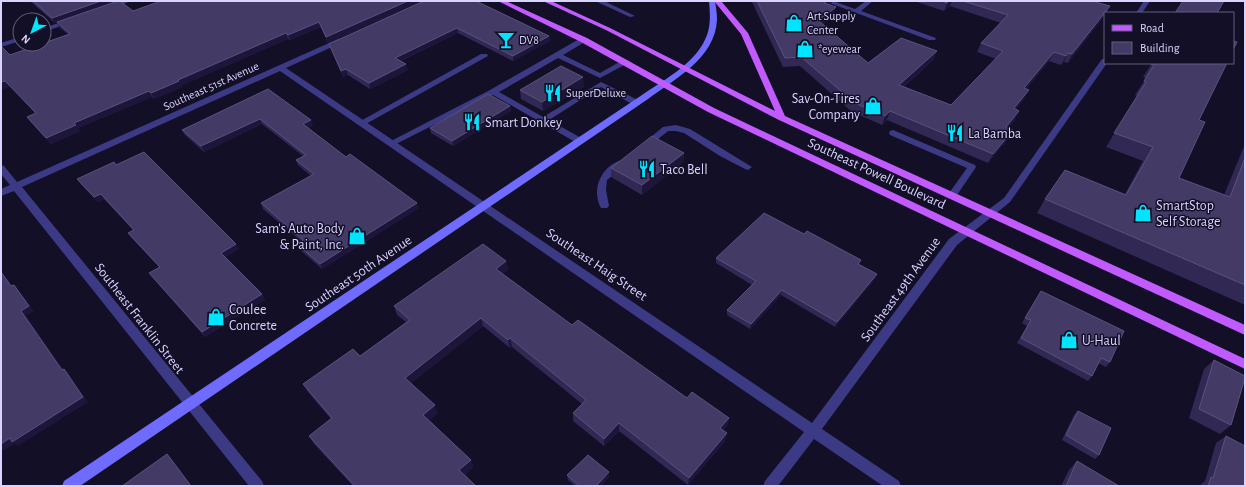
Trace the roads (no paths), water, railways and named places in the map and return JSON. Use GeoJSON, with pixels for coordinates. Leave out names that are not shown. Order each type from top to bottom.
{"type":"FeatureCollection","features":[{"type":"Feature","properties":{"kind":"main road","name":"Southeast Powell Boulevard"},"geometry":{"type":"LineString","coordinates":[[501,1],[584,40],[711,110],[1245,364]]}},
{"type":"Feature","properties":{"kind":"main road","name":"Southeast Powell Boulevard"},"geometry":{"type":"LineString","coordinates":[[546,1],[608,29],[782,118],[1245,330]]}},
{"type":"Feature","properties":{"kind":"main road","name":"Southeast 50th Avenue"},"geometry":{"type":"LineString","coordinates":[[68,486],[484,206],[684,69],[701,54],[712,30],[715,14],[712,1]]}},
{"type":"Feature","properties":{"kind":"main road"},"geometry":{"type":"LineString","coordinates":[[717,1],[744,33],[782,118]]}},
{"type":"Feature","properties":{"kind":"street"},"geometry":{"type":"LineString","coordinates":[[100,11],[128,1]]}},
{"type":"Feature","properties":{"kind":"street"},"geometry":{"type":"LineString","coordinates":[[598,1],[632,16]]}},
{"type":"Feature","properties":{"kind":"street"},"geometry":{"type":"LineString","coordinates":[[827,1],[932,38]]}},
{"type":"Feature","properties":{"kind":"street"},"geometry":{"type":"LineString","coordinates":[[856,11],[870,1]]}},
{"type":"Feature","properties":{"kind":"street"},"geometry":{"type":"LineString","coordinates":[[1140,12],[1146,1]]}},
{"type":"Feature","properties":{"kind":"street"},"geometry":{"type":"LineString","coordinates":[[52,27],[79,18]]}},
{"type":"Feature","properties":{"kind":"street","name":"Southeast 51st Avenue"},"geometry":{"type":"LineString","coordinates":[[1,193],[352,36]]}},
{"type":"Feature","properties":{"kind":"street"},"geometry":{"type":"LineString","coordinates":[[391,143],[493,92],[584,40]]}},
{"type":"Feature","properties":{"kind":"street"},"geometry":{"type":"LineString","coordinates":[[1,45],[12,42]]}},
{"type":"Feature","properties":{"kind":"street"},"geometry":{"type":"LineString","coordinates":[[558,54],[637,102]]}},
{"type":"Feature","properties":{"kind":"street"},"geometry":{"type":"LineString","coordinates":[[361,123],[484,56]]}},
{"type":"Feature","properties":{"kind":"street"},"geometry":{"type":"LineString","coordinates":[[543,120],[626,62]]}},
{"type":"Feature","properties":{"kind":"street","name":"Southeast 49th Avenue"},"geometry":{"type":"LineString","coordinates":[[770,486],[813,431],[953,242],[1007,200],[1104,62]]}},
{"type":"Feature","properties":{"kind":"street","name":"Southeast Haig Street"},"geometry":{"type":"LineString","coordinates":[[281,68],[894,486]]}},
{"type":"Feature","properties":{"kind":"street"},"geometry":{"type":"LineString","coordinates":[[493,92],[580,141]]}},
{"type":"Feature","properties":{"kind":"street"},"geometry":{"type":"LineString","coordinates":[[604,206],[600,184],[604,176],[666,129],[676,128],[687,131],[723,154],[748,167]]}},
{"type":"Feature","properties":{"kind":"street"},"geometry":{"type":"LineString","coordinates":[[893,133],[972,167],[952,196]]}},
{"type":"Feature","properties":{"kind":"street","name":"Southeast Franklin Street"},"geometry":{"type":"LineString","coordinates":[[1,168],[257,486]]}},
{"type":"Feature","properties":{"kind":"place","name":"Art Supply Center"},"geometry":{"type":"Point","coordinates":[794,23]}},
{"type":"Feature","properties":{"kind":"place","name":"DV8"},"geometry":{"type":"Point","coordinates":[506,40]}},
{"type":"Feature","properties":{"kind":"place","name":"*eyewear"},"geometry":{"type":"Point","coordinates":[805,49]}},
{"type":"Feature","properties":{"kind":"place","name":"SuperDeluxe"},"geometry":{"type":"Point","coordinates":[553,93]}},
{"type":"Feature","properties":{"kind":"place","name":"Sav-On-Tires Company"},"geometry":{"type":"Point","coordinates":[873,106]}},
{"type":"Feature","properties":{"kind":"place","name":"Smart Donkey"},"geometry":{"type":"Point","coordinates":[472,122]}},
{"type":"Feature","properties":{"kind":"place","name":"La Bamba"},"geometry":{"type":"Point","coordinates":[955,133]}},
{"type":"Feature","properties":{"kind":"place","name":"Taco Bell"},"geometry":{"type":"Point","coordinates":[647,169]}},
{"type":"Feature","properties":{"kind":"place","name":"SmartStop Self Storage"},"geometry":{"type":"Point","coordinates":[1143,213]}},
{"type":"Feature","properties":{"kind":"place","name":"Sam's Auto Body & Paint, Inc."},"geometry":{"type":"Point","coordinates":[357,236]}},
{"type":"Feature","properties":{"kind":"place","name":"Coulee Concrete"},"geometry":{"type":"Point","coordinates":[216,317]}},
{"type":"Feature","properties":{"kind":"place","name":"U-Haul"},"geometry":{"type":"Point","coordinates":[1069,340]}}]}
